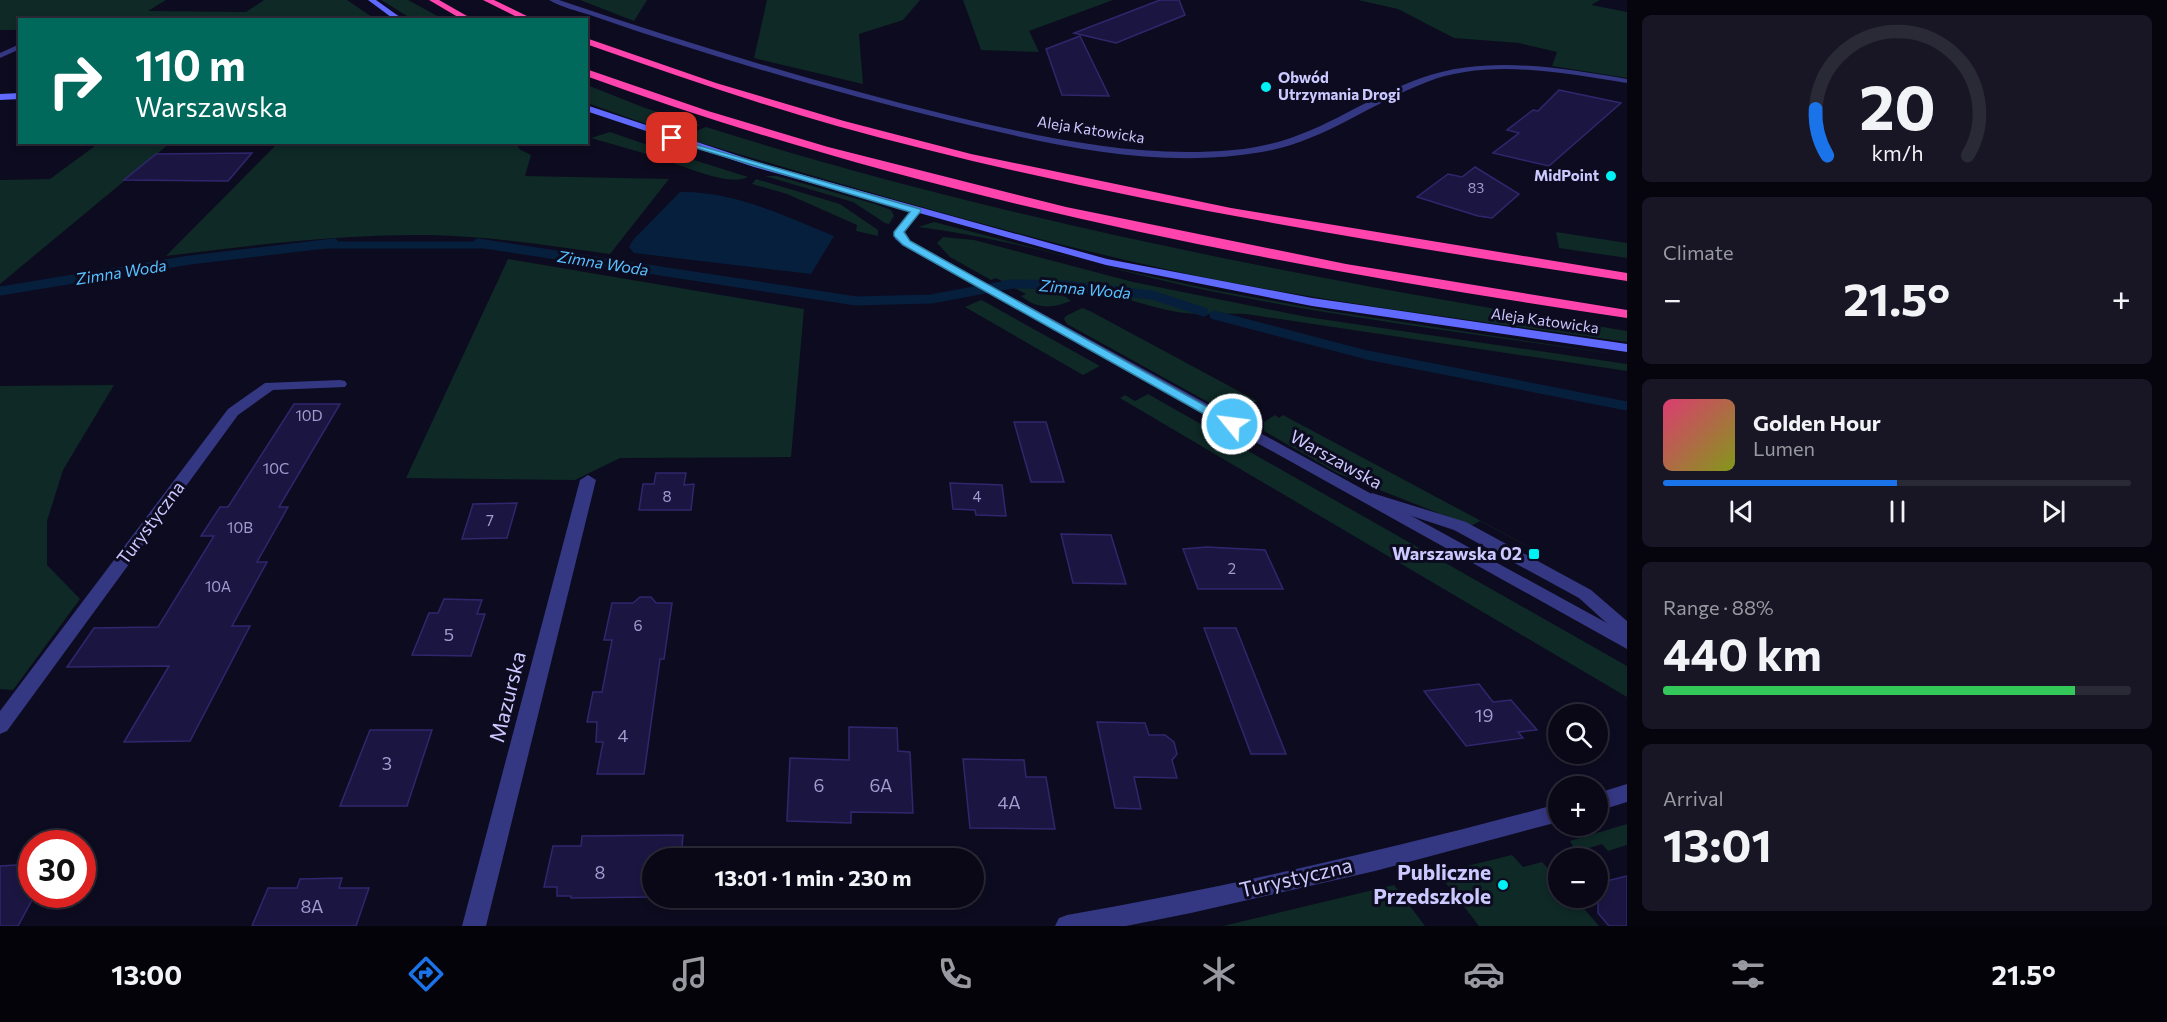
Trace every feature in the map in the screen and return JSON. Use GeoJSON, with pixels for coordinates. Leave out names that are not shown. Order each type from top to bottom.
{"type":"FeatureCollection","features":[{"type":"Feature","properties":{"kind":"highway"},"geometry":{"type":"LineString","coordinates":[[433,0],[466,18]]}},
{"type":"Feature","properties":{"kind":"highway"},"geometry":{"type":"LineString","coordinates":[[486,0],[526,18]]}},
{"type":"Feature","properties":{"kind":"highway"},"geometry":{"type":"LineString","coordinates":[[588,42],[742,95],[996,163],[1255,217],[1627,277]]}},
{"type":"Feature","properties":{"kind":"highway"},"geometry":{"type":"LineString","coordinates":[[588,73],[765,133],[893,169],[1038,205],[1309,261],[1627,314]]}},
{"type":"Feature","properties":{"kind":"street"},"geometry":{"type":"LineString","coordinates":[[371,0],[397,18]]}},
{"type":"Feature","properties":{"kind":"street","name":"Aleja Katowicka"},"geometry":{"type":"LineString","coordinates":[[552,0],[728,59],[846,93],[1026,135],[1131,153],[1219,154],[1285,144],[1315,133],[1418,83],[1452,73],[1530,70],[1627,81]]}},
{"type":"Feature","properties":{"kind":"street"},"geometry":{"type":"LineString","coordinates":[[0,56],[18,47]]}},
{"type":"Feature","properties":{"kind":"street"},"geometry":{"type":"LineString","coordinates":[[0,98],[18,96]]}},
{"type":"Feature","properties":{"kind":"street","name":"Aleja Katowicka"},"geometry":{"type":"LineString","coordinates":[[588,109],[704,149],[916,211],[1106,262],[1301,300],[1627,348]]}},
{"type":"Feature","properties":{"kind":"street","name":"Warszawska"},"geometry":{"type":"LineString","coordinates":[[916,211],[902,225],[898,234],[901,239],[1627,642]]}},
{"type":"Feature","properties":{"kind":"street","name":"Turystyczna"},"geometry":{"type":"LineString","coordinates":[[0,726],[233,412],[270,386],[340,384]]}},
{"type":"Feature","properties":{"kind":"street","name":"Mazurska"},"geometry":{"type":"LineString","coordinates":[[474,926],[588,480]]}},
{"type":"Feature","properties":{"kind":"street"},"geometry":{"type":"LineString","coordinates":[[1355,493],[1460,526],[1585,594],[1627,631]]}},
{"type":"Feature","properties":{"kind":"street"},"geometry":{"type":"LineString","coordinates":[[1608,799],[1627,794]]}},
{"type":"Feature","properties":{"kind":"street","name":"Turystyczna"},"geometry":{"type":"LineString","coordinates":[[1067,926],[1142,913],[1392,856],[1548,816]]}},
{"type":"Feature","properties":{"kind":"green space"},"geometry":{"type":"Polygon","coordinates":[[[0,0],[166,0],[148,11],[246,12],[264,0],[347,0],[374,18],[18,18],[18,30],[0,30],[0,0]]]}},
{"type":"Feature","properties":{"kind":"green space"},"geometry":{"type":"Polygon","coordinates":[[[381,0],[408,0],[441,18],[410,18],[381,0]]]}},
{"type":"Feature","properties":{"kind":"green space"},"geometry":{"type":"Polygon","coordinates":[[[580,0],[647,0],[634,21],[580,0]]]}},
{"type":"Feature","properties":{"kind":"green space"},"geometry":{"type":"Polygon","coordinates":[[[767,0],[920,0],[903,20],[859,34],[863,84],[754,58],[767,0]]]}},
{"type":"Feature","properties":{"kind":"green space"},"geometry":{"type":"Polygon","coordinates":[[[963,0],[1113,0],[1029,31],[1039,52],[981,50],[963,0]]]}},
{"type":"Feature","properties":{"kind":"green space"},"geometry":{"type":"Polygon","coordinates":[[[1358,0],[1600,0],[1591,5],[1627,12],[1627,78],[1552,66],[1557,52],[1519,43],[1454,38],[1398,9],[1358,0]]]}},
{"type":"Feature","properties":{"kind":"green space"},"geometry":{"type":"Polygon","coordinates":[[[588,85],[645,108],[700,125],[677,135],[588,103],[588,85]]]}},
{"type":"Feature","properties":{"kind":"green space"},"geometry":{"type":"Polygon","coordinates":[[[706,127],[933,192],[1048,220],[1278,269],[1627,331],[1627,342],[1395,310],[1280,291],[1222,281],[1104,255],[922,207],[681,137],[706,127]]]}},
{"type":"Feature","properties":{"kind":"green space"},"geometry":{"type":"Polygon","coordinates":[[[610,132],[668,152],[657,157],[591,138],[610,132]]]}},
{"type":"Feature","properties":{"kind":"green space"},"geometry":{"type":"Polygon","coordinates":[[[98,144],[169,144],[0,284],[0,180],[50,179],[98,144]]]}},
{"type":"Feature","properties":{"kind":"green space"},"geometry":{"type":"Polygon","coordinates":[[[277,144],[517,144],[519,149],[531,155],[525,176],[669,179],[610,254],[497,239],[396,235],[264,244],[166,256],[277,144]]]}},
{"type":"Feature","properties":{"kind":"green space"},"geometry":{"type":"Polygon","coordinates":[[[675,154],[748,177],[718,178],[663,159],[675,154]]]}},
{"type":"Feature","properties":{"kind":"green space"},"geometry":{"type":"Polygon","coordinates":[[[765,176],[777,176],[875,204],[891,210],[894,216],[889,224],[885,223],[853,202],[765,176]]]}},
{"type":"Feature","properties":{"kind":"green space"},"geometry":{"type":"Polygon","coordinates":[[[756,179],[840,204],[878,230],[878,236],[856,231],[857,225],[787,194],[752,184],[756,179]]]}},
{"type":"Feature","properties":{"kind":"green space"},"geometry":{"type":"Polygon","coordinates":[[[934,222],[1088,262],[1028,247],[918,227],[934,222]]]}},
{"type":"Feature","properties":{"kind":"green space"},"geometry":{"type":"Polygon","coordinates":[[[1556,232],[1627,243],[1627,258],[1559,248],[1556,232]]]}},
{"type":"Feature","properties":{"kind":"green space"},"geometry":{"type":"Polygon","coordinates":[[[943,237],[974,240],[1133,282],[1307,317],[1627,364],[1627,371],[1246,314],[1200,314],[1170,311],[1094,293],[1063,295],[1071,301],[1058,305],[1039,306],[1021,296],[1026,294],[996,278],[991,280],[950,257],[937,243],[943,237]]]}},
{"type":"Feature","properties":{"kind":"green space"},"geometry":{"type":"Polygon","coordinates":[[[508,259],[804,309],[791,457],[620,458],[575,480],[406,478],[508,259]]]}},
{"type":"Feature","properties":{"kind":"green space"},"geometry":{"type":"Polygon","coordinates":[[[1110,267],[1214,290],[1323,310],[1627,356],[1314,310],[1210,291],[1110,267]]]}},
{"type":"Feature","properties":{"kind":"green space"},"geometry":{"type":"Polygon","coordinates":[[[981,300],[1100,366],[1083,375],[965,307],[981,300]]]}},
{"type":"Feature","properties":{"kind":"green space"},"geometry":{"type":"Polygon","coordinates":[[[1082,308],[1257,401],[1241,409],[1217,407],[1067,324],[1064,319],[1066,316],[1082,308]]]}},
{"type":"Feature","properties":{"kind":"green space"},"geometry":{"type":"Polygon","coordinates":[[[114,385],[63,470],[47,521],[47,565],[80,599],[13,690],[0,689],[0,386],[114,385]]]}},
{"type":"Feature","properties":{"kind":"green space"},"geometry":{"type":"Polygon","coordinates":[[[1148,394],[1627,666],[1627,697],[1120,398],[1125,395],[1135,401],[1148,394]]]}},
{"type":"Feature","properties":{"kind":"green space"},"geometry":{"type":"Polygon","coordinates":[[[1275,415],[1279,418],[1283,415],[1627,599],[1480,521],[1471,526],[1339,474],[1264,431],[1264,422],[1275,415]]]}},
{"type":"Feature","properties":{"kind":"green space"},"geometry":{"type":"Polygon","coordinates":[[[1627,824],[1627,845],[1608,851],[1608,848],[1602,844],[1589,848],[1574,848],[1570,841],[1587,836],[1608,836],[1608,830],[1627,824]]]}},
{"type":"Feature","properties":{"kind":"green space","name":"Publiczne Przedszkole"},"geometry":{"type":"Polygon","coordinates":[[[1512,855],[1523,867],[1542,862],[1548,868],[1548,908],[1583,908],[1599,926],[1479,926],[1438,873],[1512,855]]]}},
{"type":"Feature","properties":{"kind":"green space"},"geometry":{"type":"Polygon","coordinates":[[[1394,885],[1425,926],[1223,926],[1394,885]]]}},
{"type":"Feature","properties":{"kind":"water"},"geometry":{"type":"Polygon","coordinates":[[[680,192],[740,200],[834,236],[811,274],[634,253],[629,247],[633,240],[680,192]]]}},
{"type":"Feature","properties":{"kind":"building"},"geometry":{"type":"Polygon","coordinates":[[[1160,0],[1179,0],[1185,15],[1116,43],[1074,33],[1160,0]]]}},
{"type":"Feature","properties":{"kind":"building"},"geometry":{"type":"Polygon","coordinates":[[[1080,36],[1109,96],[1062,95],[1046,49],[1080,36]]]}},
{"type":"Feature","properties":{"kind":"building"},"geometry":{"type":"Polygon","coordinates":[[[1559,90],[1621,103],[1549,166],[1493,153],[1519,133],[1507,130],[1533,110],[1538,111],[1559,90]]]}},
{"type":"Feature","properties":{"kind":"building"},"geometry":{"type":"Polygon","coordinates":[[[252,153],[228,181],[124,180],[156,154],[252,153]]]}},
{"type":"Feature","properties":{"kind":"building"},"geometry":{"type":"Polygon","coordinates":[[[1475,167],[1519,194],[1492,218],[1478,216],[1417,197],[1448,174],[1462,177],[1475,167]]]}},
{"type":"Feature","properties":{"kind":"building"},"geometry":{"type":"Polygon","coordinates":[[[294,404],[340,404],[279,507],[288,507],[257,562],[267,562],[232,626],[250,626],[190,741],[124,742],[169,666],[67,667],[94,628],[158,627],[214,536],[201,536],[220,507],[228,507],[294,404]]]}},
{"type":"Feature","properties":{"kind":"building"},"geometry":{"type":"Polygon","coordinates":[[[1014,422],[1046,422],[1064,482],[1031,482],[1014,422]]]}},
{"type":"Feature","properties":{"kind":"building"},"geometry":{"type":"Polygon","coordinates":[[[656,473],[686,473],[684,485],[694,484],[691,510],[639,510],[643,484],[654,484],[656,473]]]}},
{"type":"Feature","properties":{"kind":"building"},"geometry":{"type":"Polygon","coordinates":[[[950,483],[1002,485],[1006,516],[976,515],[975,510],[953,509],[950,483]]]}},
{"type":"Feature","properties":{"kind":"building"},"geometry":{"type":"Polygon","coordinates":[[[517,503],[507,538],[462,539],[473,504],[517,503]]]}},
{"type":"Feature","properties":{"kind":"building"},"geometry":{"type":"Polygon","coordinates":[[[1061,534],[1111,535],[1126,584],[1073,583],[1061,534]]]}},
{"type":"Feature","properties":{"kind":"building"},"geometry":{"type":"Polygon","coordinates":[[[1207,547],[1265,550],[1283,589],[1198,589],[1183,549],[1207,547]]]}},
{"type":"Feature","properties":{"kind":"building"},"geometry":{"type":"Polygon","coordinates":[[[640,597],[651,597],[656,603],[672,603],[664,659],[660,659],[644,774],[597,774],[603,742],[596,742],[597,722],[587,722],[593,692],[602,692],[612,640],[604,640],[612,603],[633,603],[640,597]]]}},
{"type":"Feature","properties":{"kind":"building"},"geometry":{"type":"Polygon","coordinates":[[[444,599],[482,600],[477,614],[485,614],[471,656],[412,655],[429,613],[438,613],[444,599]]]}},
{"type":"Feature","properties":{"kind":"building"},"geometry":{"type":"Polygon","coordinates":[[[1204,628],[1236,628],[1286,754],[1251,754],[1204,628]]]}},
{"type":"Feature","properties":{"kind":"building"},"geometry":{"type":"Polygon","coordinates":[[[1479,684],[1493,702],[1511,700],[1537,730],[1518,732],[1523,738],[1466,746],[1424,691],[1479,684]]]}},
{"type":"Feature","properties":{"kind":"building"},"geometry":{"type":"Polygon","coordinates":[[[1097,722],[1145,723],[1149,735],[1165,735],[1174,742],[1177,754],[1172,760],[1177,778],[1134,777],[1141,809],[1115,808],[1097,722]]]}},
{"type":"Feature","properties":{"kind":"building"},"geometry":{"type":"Polygon","coordinates":[[[849,727],[897,728],[898,751],[910,752],[913,813],[851,812],[851,823],[787,821],[790,758],[849,760],[849,727]]]}},
{"type":"Feature","properties":{"kind":"building"},"geometry":{"type":"Polygon","coordinates":[[[370,730],[432,730],[407,806],[340,806],[370,730]]]}},
{"type":"Feature","properties":{"kind":"building"},"geometry":{"type":"Polygon","coordinates":[[[963,759],[1024,760],[1026,777],[1046,777],[1055,829],[970,828],[963,759]]]}},
{"type":"Feature","properties":{"kind":"building"},"geometry":{"type":"Polygon","coordinates":[[[683,835],[682,848],[642,848],[642,897],[571,898],[571,896],[557,896],[557,887],[544,887],[553,846],[581,846],[582,836],[683,835]]]}},
{"type":"Feature","properties":{"kind":"building"},"geometry":{"type":"Polygon","coordinates":[[[18,865],[18,908],[28,908],[18,926],[0,926],[0,866],[18,865]]]}},
{"type":"Feature","properties":{"kind":"building"},"geometry":{"type":"Polygon","coordinates":[[[1627,876],[1627,926],[1609,926],[1598,913],[1598,908],[1608,908],[1608,881],[1627,876]]]}},
{"type":"Feature","properties":{"kind":"building"},"geometry":{"type":"Polygon","coordinates":[[[342,878],[339,888],[369,888],[356,926],[252,926],[268,888],[297,888],[300,879],[342,878]]]}},
{"type":"Feature","properties":{"kind":"waterway","name":"Zimna Woda"},"geometry":{"type":"LineString","coordinates":[[0,291],[190,260],[334,243]]}},
{"type":"Feature","properties":{"kind":"waterway","name":"Zimna Woda"},"geometry":{"type":"LineString","coordinates":[[478,243],[856,301],[931,299],[1012,284],[1064,285],[1152,295],[1204,312]]}},
{"type":"Feature","properties":{"kind":"waterway","name":"Zimna Woda"},"geometry":{"type":"LineString","coordinates":[[321,245],[488,245]]}},
{"type":"Feature","properties":{"kind":"waterway","name":"Zimna Woda"},"geometry":{"type":"LineString","coordinates":[[1214,315],[1367,355],[1627,406]]}},
{"type":"Feature","properties":{"kind":"place","name":"Obwód Utrzymania Drogi"},"geometry":{"type":"Point","coordinates":[1266,87]}},
{"type":"Feature","properties":{"kind":"place","name":"MidPoint"},"geometry":{"type":"Point","coordinates":[1611,176]}},
{"type":"Feature","properties":{"kind":"place","name":"Warszawska 02"},"geometry":{"type":"Point","coordinates":[1534,554]}},
{"type":"Feature","properties":{"kind":"place","name":"Publiczne Przedszkole"},"geometry":{"type":"Point","coordinates":[1503,885]}},
{"type":"Feature","properties":{"kind":"route"},"geometry":{"type":"LineString","coordinates":[[672,138],[916,211],[902,225],[898,235],[906,243],[1232,424]]}}]}
